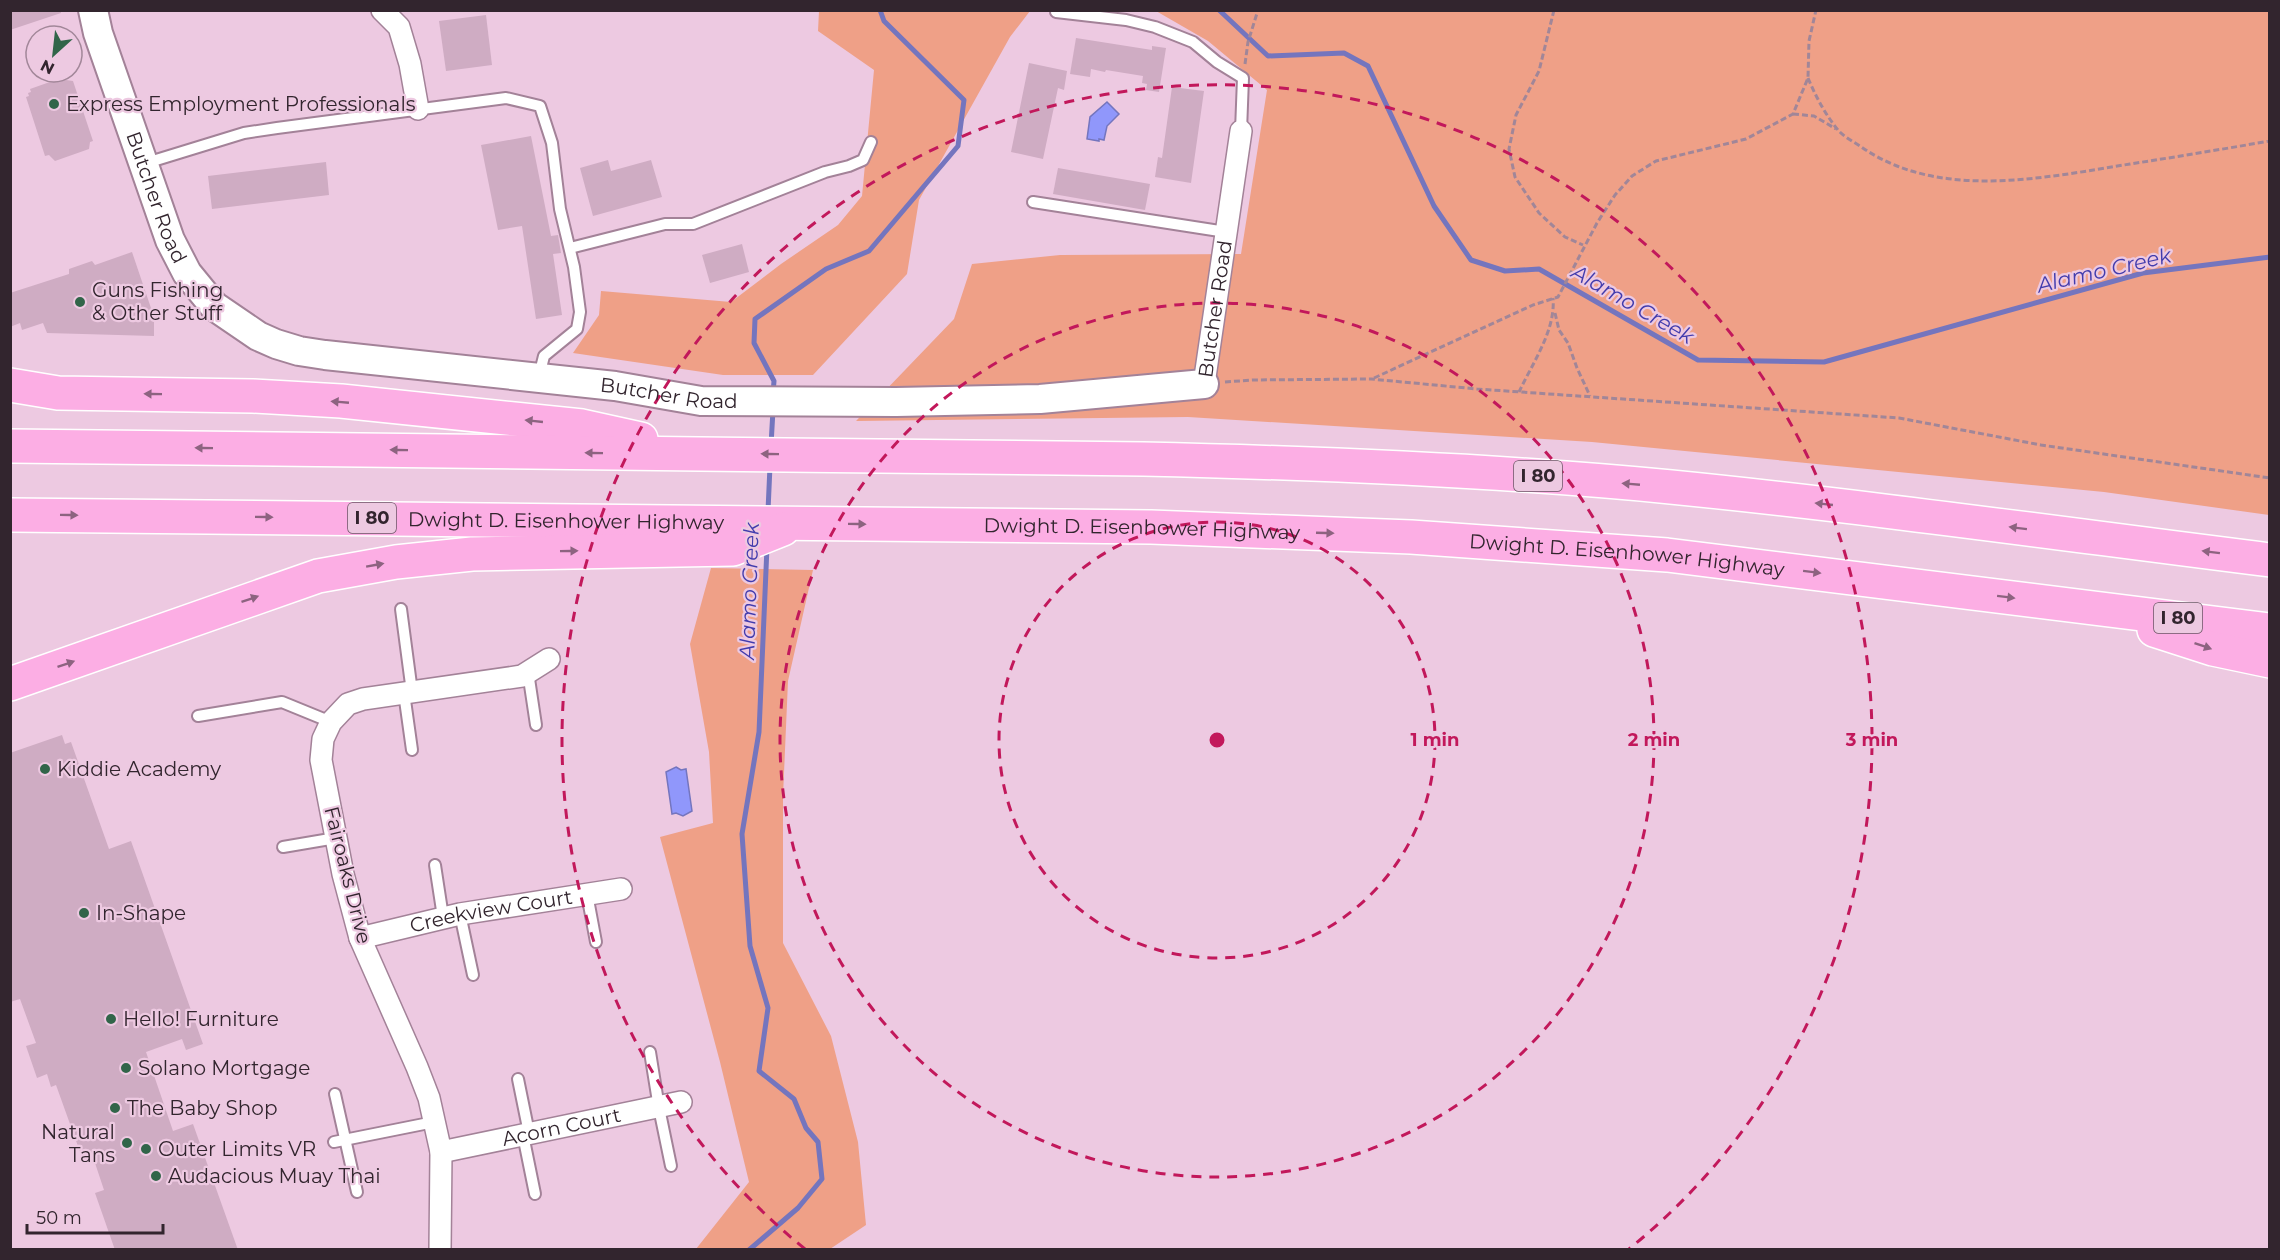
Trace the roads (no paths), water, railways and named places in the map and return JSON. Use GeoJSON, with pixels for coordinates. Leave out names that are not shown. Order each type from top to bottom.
{"type":"FeatureCollection","features":[{"type":"Feature","properties":{"kind":"highway"},"geometry":{"type":"LineString","coordinates":[[10,385],[58,393]]}},
{"type":"Feature","properties":{"kind":"highway"},"geometry":{"type":"LineString","coordinates":[[10,397],[58,393],[253,396],[341,401],[582,426],[727,454]]}},
{"type":"Feature","properties":{"kind":"highway","name":"I 80"},"geometry":{"type":"LineString","coordinates":[[10,446],[802,454],[1288,462],[1540,476],[1671,487],[1884,511],[2270,560]]}},
{"type":"Feature","properties":{"kind":"highway","name":"Dwight D. Eisenhower Highway"},"geometry":{"type":"LineString","coordinates":[[10,515],[734,536],[799,523],[1151,527],[1411,537],[1667,555],[2270,630]]}},
{"type":"Feature","properties":{"kind":"highway"},"geometry":{"type":"LineString","coordinates":[[10,684],[329,573],[396,562],[472,554],[734,536]]}},
{"type":"Feature","properties":{"kind":"highway"},"geometry":{"type":"LineString","coordinates":[[2087,607],[2213,649],[2270,661]]}},
{"type":"Feature","properties":{"kind":"street"},"geometry":{"type":"LineString","coordinates":[[382,10],[399,27],[410,64],[418,109]]}},
{"type":"Feature","properties":{"kind":"street","name":"Butcher Road"},"geometry":{"type":"LineString","coordinates":[[95,11],[98,33],[143,164],[170,240],[186,273],[214,306],[258,336],[276,345],[299,351],[615,386],[701,401],[1040,399],[1204,384],[1241,131]]}},
{"type":"Feature","properties":{"kind":"street"},"geometry":{"type":"LineString","coordinates":[[331,722],[348,704],[363,699],[522,676],[549,659]]}},
{"type":"Feature","properties":{"kind":"street","name":"Fairoaks Drive"},"geometry":{"type":"LineString","coordinates":[[331,722],[323,739],[321,760],[343,874],[360,938],[429,1098],[441,1152],[440,1250]]}},
{"type":"Feature","properties":{"kind":"street","name":"Creekview Court"},"geometry":{"type":"LineString","coordinates":[[360,938],[451,915],[621,889]]}},
{"type":"Feature","properties":{"kind":"street","name":"Acorn Court"},"geometry":{"type":"LineString","coordinates":[[441,1152],[681,1102]]}},
{"type":"Feature","properties":{"kind":"lane"},"geometry":{"type":"LineString","coordinates":[[1056,12],[1126,20],[1155,27],[1193,42],[1217,62],[1243,78],[1241,131]]}},
{"type":"Feature","properties":{"kind":"lane"},"geometry":{"type":"LineString","coordinates":[[143,164],[244,134],[506,98],[540,106],[552,143],[560,209],[570,248],[580,312],[577,330],[544,356],[538,379]]}},
{"type":"Feature","properties":{"kind":"lane"},"geometry":{"type":"LineString","coordinates":[[570,248],[665,224],[693,224],[825,172],[863,160],[871,142]]}},
{"type":"Feature","properties":{"kind":"lane"},"geometry":{"type":"LineString","coordinates":[[1033,202],[1226,232]]}},
{"type":"Feature","properties":{"kind":"lane"},"geometry":{"type":"LineString","coordinates":[[401,609],[412,750]]}},
{"type":"Feature","properties":{"kind":"lane"},"geometry":{"type":"LineString","coordinates":[[528,672],[536,725]]}},
{"type":"Feature","properties":{"kind":"lane"},"geometry":{"type":"LineString","coordinates":[[198,716],[282,702],[331,722]]}},
{"type":"Feature","properties":{"kind":"lane"},"geometry":{"type":"LineString","coordinates":[[283,847],[336,838]]}},
{"type":"Feature","properties":{"kind":"lane"},"geometry":{"type":"LineString","coordinates":[[435,865],[473,975]]}},
{"type":"Feature","properties":{"kind":"lane"},"geometry":{"type":"LineString","coordinates":[[587,894],[596,942]]}},
{"type":"Feature","properties":{"kind":"lane"},"geometry":{"type":"LineString","coordinates":[[650,1052],[671,1166]]}},
{"type":"Feature","properties":{"kind":"lane"},"geometry":{"type":"LineString","coordinates":[[518,1079],[535,1194]]}},
{"type":"Feature","properties":{"kind":"lane"},"geometry":{"type":"LineString","coordinates":[[335,1094],[357,1192]]}},
{"type":"Feature","properties":{"kind":"lane"},"geometry":{"type":"LineString","coordinates":[[334,1142],[434,1122]]}},
{"type":"Feature","properties":{"kind":"water"},"geometry":{"type":"Polygon","coordinates":[[[1107,102],[1119,114],[1107,126],[1104,140],[1087,139],[1090,117],[1107,102]]]}},
{"type":"Feature","properties":{"kind":"water"},"geometry":{"type":"Polygon","coordinates":[[[676,767],[681,770],[686,769],[692,811],[683,816],[672,814],[666,772],[676,767]]]}},
{"type":"Feature","properties":{"kind":"waterway","name":"Alamo Creek"},"geometry":{"type":"LineString","coordinates":[[773,394],[774,381],[754,343],[755,319],[826,269],[869,251],[958,146],[964,100],[884,21],[880,10]]}},
{"type":"Feature","properties":{"kind":"waterway","name":"Alamo Creek"},"geometry":{"type":"LineString","coordinates":[[1219,10],[1268,56],[1344,53],[1368,66],[1434,206],[1471,260],[1505,271],[1539,269],[1698,360],[1824,362],[2143,273],[2270,257]]}},
{"type":"Feature","properties":{"kind":"waterway","name":"Alamo Creek"},"geometry":{"type":"LineString","coordinates":[[771,445],[773,410]]}},
{"type":"Feature","properties":{"kind":"waterway","name":"Alamo Creek"},"geometry":{"type":"LineString","coordinates":[[768,511],[770,466]]}},
{"type":"Feature","properties":{"kind":"waterway","name":"Alamo Creek"},"geometry":{"type":"LineString","coordinates":[[749,1250],[798,1208],[822,1179],[818,1142],[806,1128],[794,1099],[759,1071],[768,1008],[750,946],[742,834],[759,732],[767,547]]}},
{"type":"Feature","properties":{"kind":"place","name":"Express Employment Professionals"},"geometry":{"type":"Point","coordinates":[54,104]}},
{"type":"Feature","properties":{"kind":"place","name":"Guns Fishing & Other Stuff"},"geometry":{"type":"Point","coordinates":[80,302]}},
{"type":"Feature","properties":{"kind":"place","name":"Kiddie Academy"},"geometry":{"type":"Point","coordinates":[45,769]}},
{"type":"Feature","properties":{"kind":"place","name":"In-Shape"},"geometry":{"type":"Point","coordinates":[84,913]}},
{"type":"Feature","properties":{"kind":"place","name":"Hello! Furniture"},"geometry":{"type":"Point","coordinates":[111,1019]}},
{"type":"Feature","properties":{"kind":"place","name":"Solano Mortgage"},"geometry":{"type":"Point","coordinates":[126,1068]}},
{"type":"Feature","properties":{"kind":"place","name":"The Baby Shop"},"geometry":{"type":"Point","coordinates":[115,1108]}},
{"type":"Feature","properties":{"kind":"place","name":"Natural Tans"},"geometry":{"type":"Point","coordinates":[127,1143]}},
{"type":"Feature","properties":{"kind":"place","name":"Outer Limits VR"},"geometry":{"type":"Point","coordinates":[146,1149]}},
{"type":"Feature","properties":{"kind":"place","name":"Audacious Muay Thai"},"geometry":{"type":"Point","coordinates":[156,1176]}}]}
